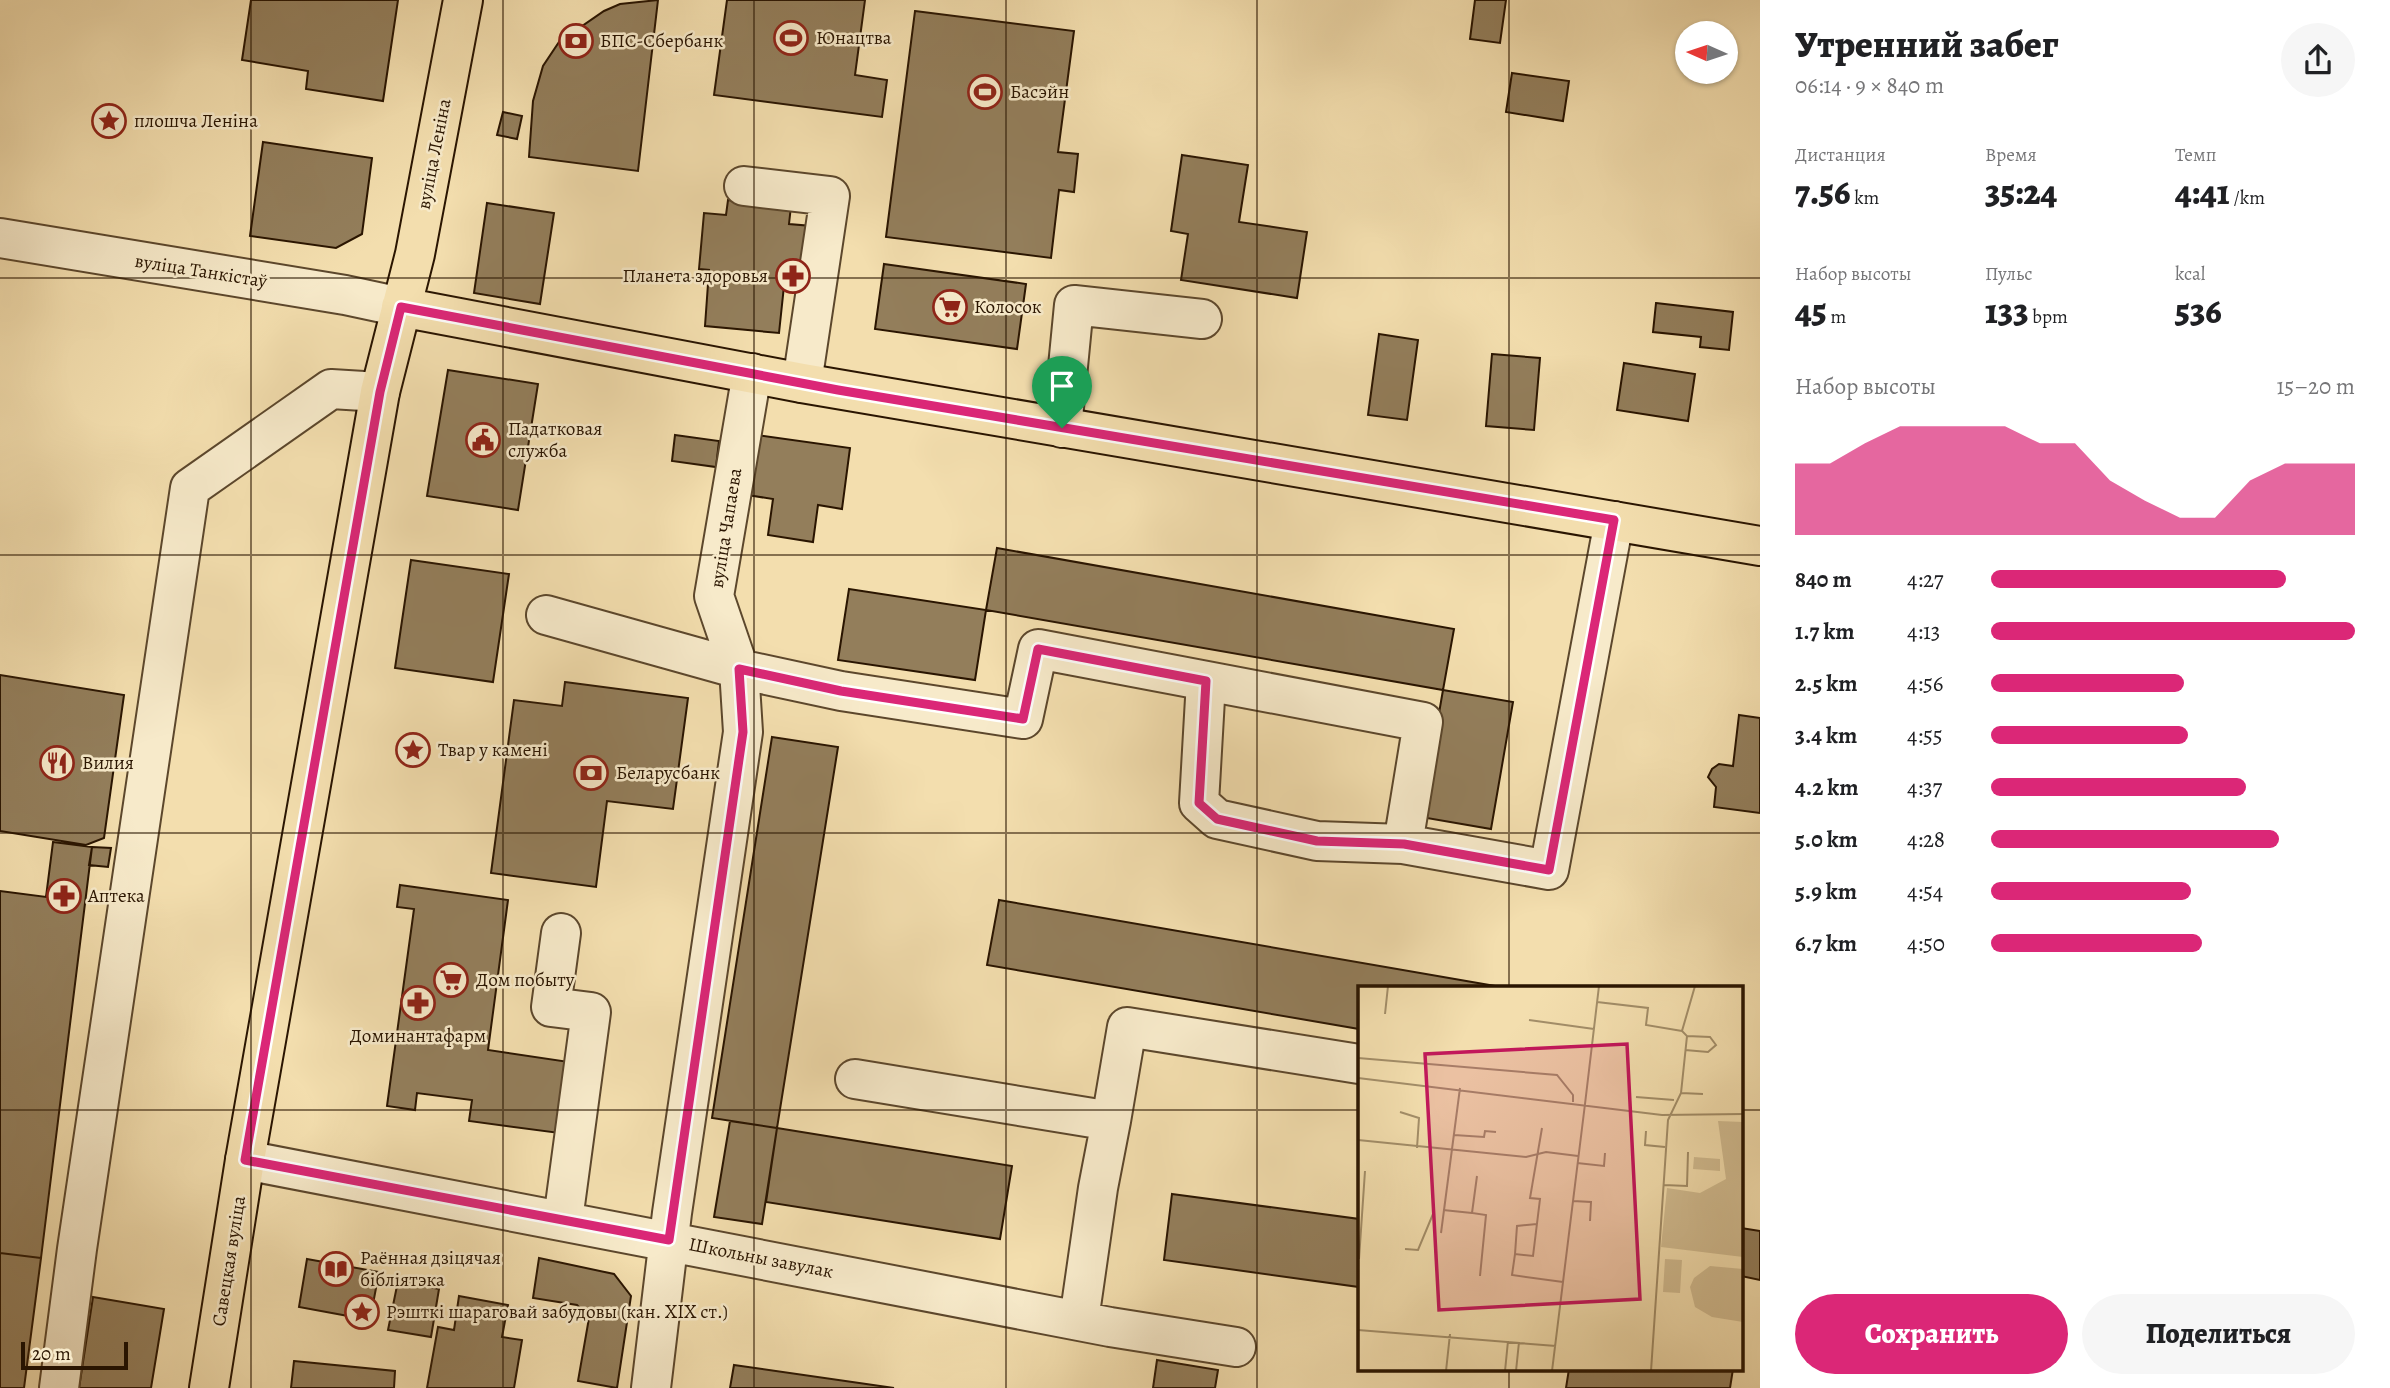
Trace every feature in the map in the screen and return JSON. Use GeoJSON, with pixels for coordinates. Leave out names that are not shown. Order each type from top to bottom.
{"type":"FeatureCollection","features":[{"type":"Feature","properties":{"kind":"main road","name":"вуліца Леніна"},"geometry":{"type":"LineString","coordinates":[[401,307],[415,254],[463,0]]}},
{"type":"Feature","properties":{"kind":"main road"},"geometry":{"type":"LineString","coordinates":[[401,307],[802,383],[1760,546]]}},
{"type":"Feature","properties":{"kind":"main road","name":"Савецкая вуліца"},"geometry":{"type":"LineString","coordinates":[[209,1388],[245,1160],[380,392],[401,307]]}},
{"type":"Feature","properties":{"kind":"street"},"geometry":{"type":"LineString","coordinates":[[744,186],[830,196],[802,383]]}},
{"type":"Feature","properties":{"kind":"street","name":"вуліца Танкістаў"},"geometry":{"type":"LineString","coordinates":[[0,238],[345,295],[401,307]]}},
{"type":"Feature","properties":{"kind":"street"},"geometry":{"type":"LineString","coordinates":[[1062,428],[1074,305],[1202,319]]}},
{"type":"Feature","properties":{"kind":"street","name":"вуліца Чапаева"},"geometry":{"type":"LineString","coordinates":[[650,1388],[743,732],[739,669],[714,596],[752,373]]}},
{"type":"Feature","properties":{"kind":"street"},"geometry":{"type":"LineString","coordinates":[[59,1388],[77,1249],[190,488],[331,389],[380,392]]}},
{"type":"Feature","properties":{"kind":"street"},"geometry":{"type":"LineString","coordinates":[[1206,681],[1199,803],[1217,819],[1317,841],[1404,844],[1549,870],[1614,520]]}},
{"type":"Feature","properties":{"kind":"street"},"geometry":{"type":"LineString","coordinates":[[546,615],[739,669],[841,691],[1023,719],[1038,649],[1423,722],[1404,844]]}},
{"type":"Feature","properties":{"kind":"street"},"geometry":{"type":"LineString","coordinates":[[561,933],[551,1007],[591,1012],[563,1220]]}},
{"type":"Feature","properties":{"kind":"street"},"geometry":{"type":"LineString","coordinates":[[1079,1320],[1098,1188],[1127,1027],[1358,1064]]}},
{"type":"Feature","properties":{"kind":"street"},"geometry":{"type":"LineString","coordinates":[[855,1079],[1111,1121]]}},
{"type":"Feature","properties":{"kind":"street","name":"Школьны завулак"},"geometry":{"type":"LineString","coordinates":[[245,1160],[1079,1320],[1236,1347]]}},
{"type":"Feature","properties":{"kind":"building"},"geometry":{"type":"Polygon","coordinates":[[[251,0],[398,0],[383,101],[306,89],[308,71],[242,60],[251,0]]]}},
{"type":"Feature","properties":{"kind":"building"},"geometry":{"type":"Polygon","coordinates":[[[658,0],[638,171],[529,157],[533,101],[543,66],[559,42],[604,11],[620,4],[658,0]]]}},
{"type":"Feature","properties":{"kind":"building","name":"Юнацтва"},"geometry":{"type":"Polygon","coordinates":[[[727,0],[865,0],[855,75],[887,80],[882,117],[714,95],[727,0]]]}},
{"type":"Feature","properties":{"kind":"building"},"geometry":{"type":"Polygon","coordinates":[[[1475,0],[1506,0],[1500,43],[1470,39],[1475,0]]]}},
{"type":"Feature","properties":{"kind":"building","name":"Басэйн"},"geometry":{"type":"Polygon","coordinates":[[[915,11],[1074,31],[1058,152],[1078,154],[1074,192],[1059,190],[1051,258],[886,237],[915,11]]]}},
{"type":"Feature","properties":{"kind":"building"},"geometry":{"type":"Polygon","coordinates":[[[1512,73],[1569,81],[1563,121],[1506,112],[1512,73]]]}},
{"type":"Feature","properties":{"kind":"building"},"geometry":{"type":"Polygon","coordinates":[[[503,112],[522,116],[517,139],[497,135],[503,112]]]}},
{"type":"Feature","properties":{"kind":"building"},"geometry":{"type":"Polygon","coordinates":[[[263,142],[372,158],[362,234],[336,248],[250,236],[263,142]]]}},
{"type":"Feature","properties":{"kind":"building"},"geometry":{"type":"Polygon","coordinates":[[[1182,155],[1248,165],[1239,222],[1307,232],[1297,298],[1181,280],[1188,234],[1171,231],[1182,155]]]}},
{"type":"Feature","properties":{"kind":"building"},"geometry":{"type":"Polygon","coordinates":[[[728,200],[791,206],[789,224],[812,226],[806,289],[784,286],[779,333],[705,326],[709,270],[699,269],[704,213],[726,215],[728,200]]]}},
{"type":"Feature","properties":{"kind":"building"},"geometry":{"type":"Polygon","coordinates":[[[487,203],[554,213],[540,304],[474,293],[487,203]]]}},
{"type":"Feature","properties":{"kind":"building","name":"Колосок"},"geometry":{"type":"Polygon","coordinates":[[[884,264],[1026,284],[1017,349],[875,329],[884,264]]]}},
{"type":"Feature","properties":{"kind":"building"},"geometry":{"type":"Polygon","coordinates":[[[1656,303],[1733,312],[1729,350],[1700,347],[1701,337],[1653,332],[1656,303]]]}},
{"type":"Feature","properties":{"kind":"building"},"geometry":{"type":"Polygon","coordinates":[[[1379,334],[1418,340],[1407,420],[1368,415],[1379,334]]]}},
{"type":"Feature","properties":{"kind":"building"},"geometry":{"type":"Polygon","coordinates":[[[1492,354],[1540,358],[1534,430],[1486,426],[1492,354]]]}},
{"type":"Feature","properties":{"kind":"building"},"geometry":{"type":"Polygon","coordinates":[[[1624,363],[1695,374],[1688,421],[1617,410],[1624,363]]]}},
{"type":"Feature","properties":{"kind":"building","name":"Падатковая служба"},"geometry":{"type":"Polygon","coordinates":[[[448,370],[538,384],[518,510],[427,496],[448,370]]]}},
{"type":"Feature","properties":{"kind":"building"},"geometry":{"type":"Polygon","coordinates":[[[675,435],[719,441],[716,467],[672,461],[675,435]]]}},
{"type":"Feature","properties":{"kind":"building"},"geometry":{"type":"Polygon","coordinates":[[[756,435],[850,448],[842,509],[818,505],[813,542],[768,535],[773,499],[747,495],[756,435]]]}},
{"type":"Feature","properties":{"kind":"building"},"geometry":{"type":"Polygon","coordinates":[[[997,548],[1454,629],[1443,690],[986,610],[997,548]]]}},
{"type":"Feature","properties":{"kind":"building"},"geometry":{"type":"Polygon","coordinates":[[[411,560],[509,574],[493,682],[395,668],[411,560]]]}},
{"type":"Feature","properties":{"kind":"building"},"geometry":{"type":"Polygon","coordinates":[[[849,589],[986,610],[975,680],[838,660],[849,589]]]}},
{"type":"Feature","properties":{"kind":"building","name":"Вилия"},"geometry":{"type":"Polygon","coordinates":[[[0,675],[124,695],[104,838],[86,845],[0,831],[0,675]]]}},
{"type":"Feature","properties":{"kind":"building","name":"Беларусбанк"},"geometry":{"type":"Polygon","coordinates":[[[565,682],[688,698],[673,809],[607,801],[596,887],[491,873],[514,700],[562,706],[565,682]]]}},
{"type":"Feature","properties":{"kind":"building"},"geometry":{"type":"Polygon","coordinates":[[[1443,690],[1513,702],[1491,829],[1421,817],[1443,690]]]}},
{"type":"Feature","properties":{"kind":"building"},"geometry":{"type":"Polygon","coordinates":[[[1739,715],[1760,718],[1760,813],[1714,807],[1716,787],[1708,777],[1712,769],[1719,764],[1733,766],[1739,715]]]}},
{"type":"Feature","properties":{"kind":"building"},"geometry":{"type":"Polygon","coordinates":[[[772,737],[838,747],[777,1128],[712,1118],[772,737]]]}},
{"type":"Feature","properties":{"kind":"building"},"geometry":{"type":"Polygon","coordinates":[[[53,842],[92,847],[41,1258],[0,1253],[0,891],[46,897],[53,842]]]}},
{"type":"Feature","properties":{"kind":"building"},"geometry":{"type":"Polygon","coordinates":[[[92,847],[111,848],[108,867],[89,865],[92,847]]]}},
{"type":"Feature","properties":{"kind":"building","name":"Дом побыту"},"geometry":{"type":"Polygon","coordinates":[[[400,885],[508,900],[488,1050],[569,1062],[559,1133],[469,1121],[472,1100],[417,1093],[415,1110],[387,1106],[414,909],[397,907],[400,885]]]}},
{"type":"Feature","properties":{"kind":"building"},"geometry":{"type":"Polygon","coordinates":[[[999,900],[1495,986],[1358,986],[1358,1029],[987,965],[999,900]]]}},
{"type":"Feature","properties":{"kind":"building"},"geometry":{"type":"Polygon","coordinates":[[[730,1121],[777,1128],[762,1224],[714,1217],[730,1121]]]}},
{"type":"Feature","properties":{"kind":"building"},"geometry":{"type":"Polygon","coordinates":[[[777,1128],[1012,1166],[1000,1239],[766,1202],[777,1128]]]}},
{"type":"Feature","properties":{"kind":"building"},"geometry":{"type":"Polygon","coordinates":[[[1172,1194],[1358,1219],[1358,1287],[1164,1260],[1172,1194]]]}},
{"type":"Feature","properties":{"kind":"building"},"geometry":{"type":"Polygon","coordinates":[[[1742,1228],[1760,1231],[1760,1280],[1742,1276],[1742,1228]]]}},
{"type":"Feature","properties":{"kind":"building"},"geometry":{"type":"Polygon","coordinates":[[[0,1253],[41,1258],[24,1388],[0,1388],[0,1253]]]}},
{"type":"Feature","properties":{"kind":"building"},"geometry":{"type":"Polygon","coordinates":[[[539,1258],[614,1274],[631,1296],[617,1388],[578,1381],[589,1318],[577,1305],[533,1298],[539,1258]]]}},
{"type":"Feature","properties":{"kind":"building"},"geometry":{"type":"Polygon","coordinates":[[[307,1259],[379,1272],[370,1320],[299,1307],[307,1259]]]}},
{"type":"Feature","properties":{"kind":"building"},"geometry":{"type":"Polygon","coordinates":[[[398,1281],[439,1289],[431,1337],[388,1330],[398,1281]]]}},
{"type":"Feature","properties":{"kind":"building"},"geometry":{"type":"Polygon","coordinates":[[[459,1296],[508,1305],[502,1337],[522,1340],[514,1388],[427,1388],[438,1327],[454,1330],[459,1296]]]}},
{"type":"Feature","properties":{"kind":"building"},"geometry":{"type":"Polygon","coordinates":[[[93,1297],[164,1309],[151,1388],[79,1388],[93,1297]]]}},
{"type":"Feature","properties":{"kind":"building"},"geometry":{"type":"Polygon","coordinates":[[[1157,1360],[1218,1370],[1215,1388],[1153,1388],[1157,1360]]]}},
{"type":"Feature","properties":{"kind":"building"},"geometry":{"type":"Polygon","coordinates":[[[294,1361],[395,1371],[394,1388],[291,1388],[294,1361]]]}},
{"type":"Feature","properties":{"kind":"building"},"geometry":{"type":"Polygon","coordinates":[[[734,1365],[894,1388],[730,1388],[734,1365]]]}},
{"type":"Feature","properties":{"kind":"building"},"geometry":{"type":"Polygon","coordinates":[[[1569,1370],[1733,1370],[1730,1388],[1566,1388],[1569,1370]]]}},
{"type":"Feature","properties":{"kind":"place","name":"Юнацтва"},"geometry":{"type":"Point","coordinates":[791,38]}},
{"type":"Feature","properties":{"kind":"place","name":"БПС-Сбербанк"},"geometry":{"type":"Point","coordinates":[576,41]}},
{"type":"Feature","properties":{"kind":"place","name":"Басэйн"},"geometry":{"type":"Point","coordinates":[985,92]}},
{"type":"Feature","properties":{"kind":"place","name":"плошча Леніна"},"geometry":{"type":"Point","coordinates":[109,121]}},
{"type":"Feature","properties":{"kind":"place","name":"Планета здоровья"},"geometry":{"type":"Point","coordinates":[793,276]}},
{"type":"Feature","properties":{"kind":"place","name":"Колосок"},"geometry":{"type":"Point","coordinates":[950,307]}},
{"type":"Feature","properties":{"kind":"place","name":"Падатковая служба"},"geometry":{"type":"Point","coordinates":[483,440]}},
{"type":"Feature","properties":{"kind":"place","name":"Твар у камені"},"geometry":{"type":"Point","coordinates":[413,750]}},
{"type":"Feature","properties":{"kind":"place","name":"Вилия"},"geometry":{"type":"Point","coordinates":[57,763]}},
{"type":"Feature","properties":{"kind":"place","name":"Беларусбанк"},"geometry":{"type":"Point","coordinates":[591,773]}},
{"type":"Feature","properties":{"kind":"place","name":"Аптека"},"geometry":{"type":"Point","coordinates":[64,896]}},
{"type":"Feature","properties":{"kind":"place","name":"Дом побыту"},"geometry":{"type":"Point","coordinates":[451,980]}},
{"type":"Feature","properties":{"kind":"place","name":"Доминантафарм"},"geometry":{"type":"Point","coordinates":[418,1003]}},
{"type":"Feature","properties":{"kind":"place","name":"Раённая дзіцячая бібліятэка"},"geometry":{"type":"Point","coordinates":[336,1269]}},
{"type":"Feature","properties":{"kind":"place","name":"Рэшткі шараговай забудовы (кан. XIX ст.)"},"geometry":{"type":"Point","coordinates":[362,1312]}},
{"type":"Feature","properties":{"kind":"route"},"geometry":{"type":"LineString","coordinates":[[401,307],[802,383],[1062,428],[1614,520],[1549,870],[1404,844],[1317,841],[1217,819],[1199,803],[1206,681],[1038,649],[1023,719],[841,691],[739,669],[743,732],[669,1240],[245,1160],[380,392],[401,307]]}}]}
